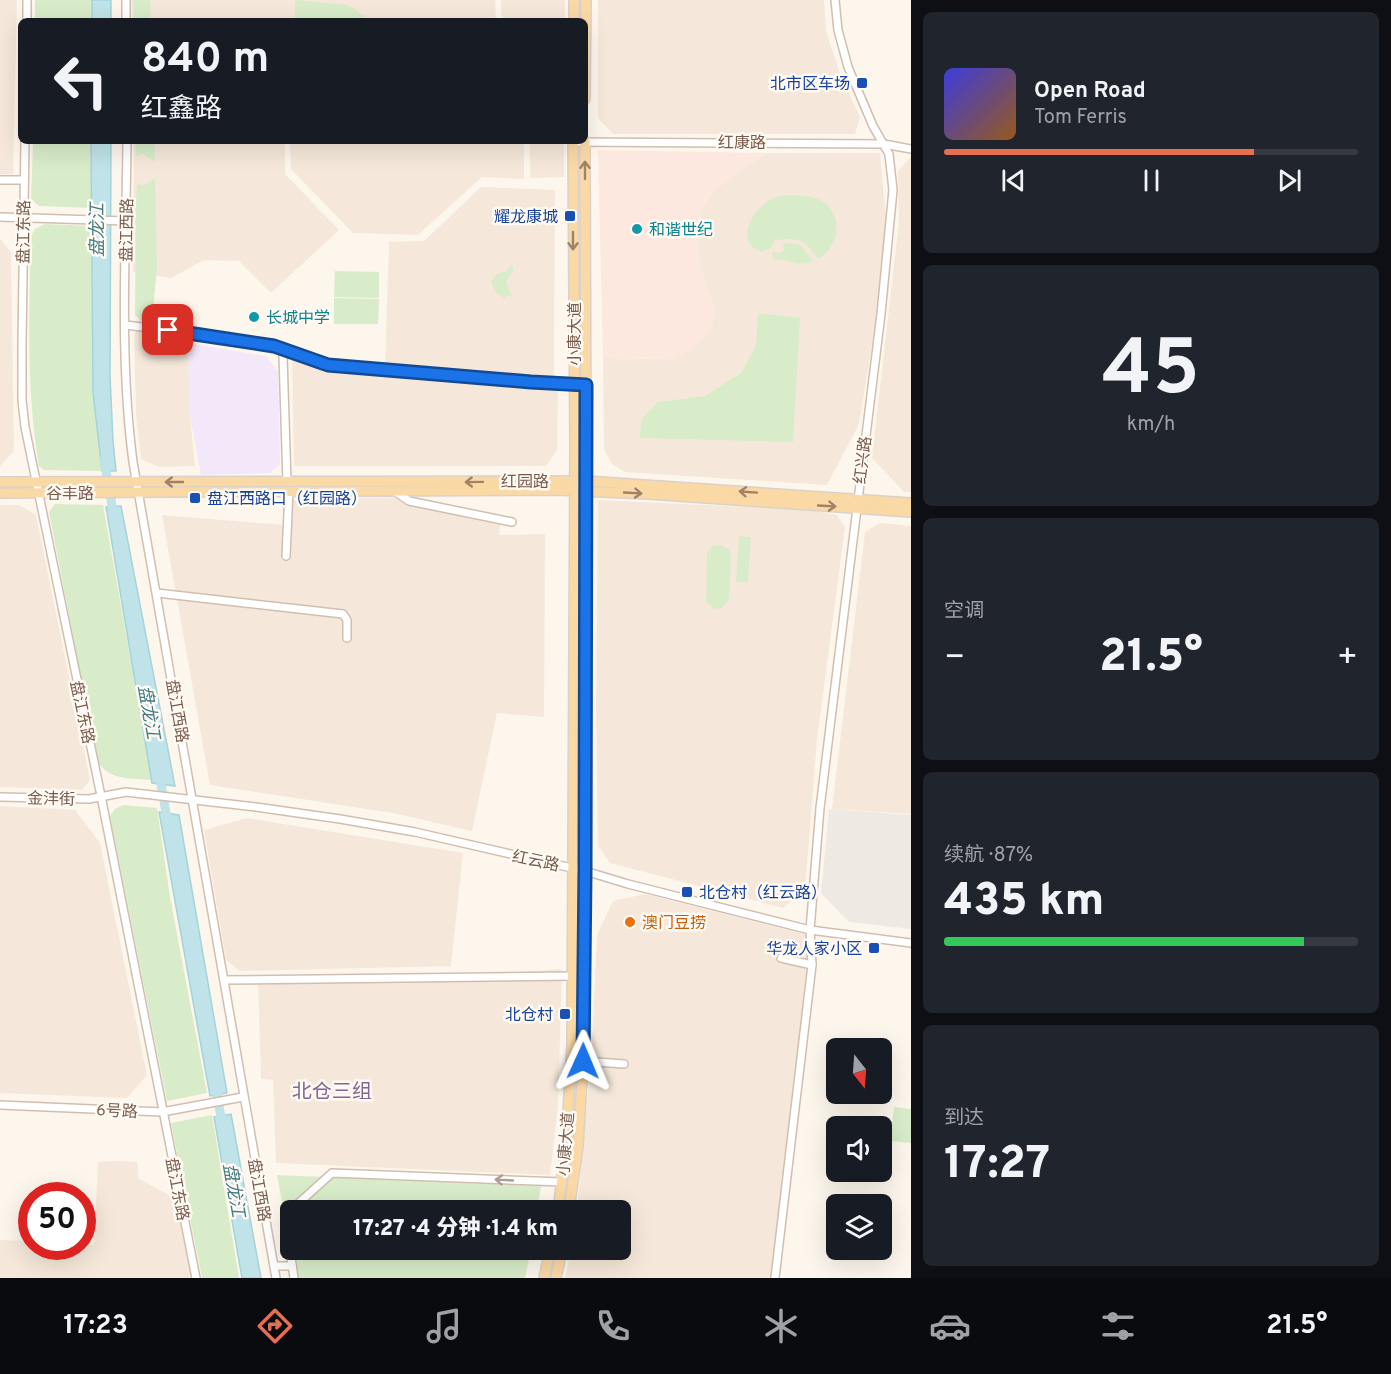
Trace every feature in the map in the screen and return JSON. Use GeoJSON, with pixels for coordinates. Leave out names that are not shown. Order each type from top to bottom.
{"type":"FeatureCollection","features":[{"type":"Feature","properties":{"kind":"main road"},"geometry":{"type":"LineString","coordinates":[[574,0],[574,18]]}},
{"type":"Feature","properties":{"kind":"main road"},"geometry":{"type":"LineString","coordinates":[[586,0],[586,18]]}},
{"type":"Feature","properties":{"kind":"main road","name":"小康大道"},"geometry":{"type":"LineString","coordinates":[[559,1200],[572,1046],[575,481],[573,144]]}},
{"type":"Feature","properties":{"kind":"main road","name":"小康大道"},"geometry":{"type":"LineString","coordinates":[[570,1200],[578,1146],[583,1061],[585,144]]}},
{"type":"Feature","properties":{"kind":"main road","name":"红园路"},"geometry":{"type":"LineString","coordinates":[[139,487],[288,487],[575,481],[586,486],[856,503],[911,503]]}},
{"type":"Feature","properties":{"kind":"main road","name":"谷丰路"},"geometry":{"type":"LineString","coordinates":[[0,482],[122,482],[139,487]]}},
{"type":"Feature","properties":{"kind":"main road","name":"红园路"},"geometry":{"type":"LineString","coordinates":[[288,487],[396,492],[574,491],[586,486]]}},
{"type":"Feature","properties":{"kind":"main road","name":"谷丰路"},"geometry":{"type":"LineString","coordinates":[[0,493],[123,493],[139,487]]}},
{"type":"Feature","properties":{"kind":"main road","name":"红园路"},"geometry":{"type":"LineString","coordinates":[[856,503],[911,512]]}},
{"type":"Feature","properties":{"kind":"main road"},"geometry":{"type":"LineString","coordinates":[[544,1278],[548,1260]]}},
{"type":"Feature","properties":{"kind":"main road"},"geometry":{"type":"LineString","coordinates":[[556,1278],[560,1260]]}},
{"type":"Feature","properties":{"kind":"street"},"geometry":{"type":"LineString","coordinates":[[27,0],[27,18]]}},
{"type":"Feature","properties":{"kind":"street"},"geometry":{"type":"LineString","coordinates":[[126,0],[126,18]]}},
{"type":"Feature","properties":{"kind":"street","name":"红兴路"},"geometry":{"type":"LineString","coordinates":[[775,1278],[812,965],[810,930],[820,808],[893,190],[889,153],[873,126],[848,68],[838,30],[835,0]]}},
{"type":"Feature","properties":{"kind":"street","name":"红康路"},"geometry":{"type":"LineString","coordinates":[[588,141],[884,144],[911,149]]}},
{"type":"Feature","properties":{"kind":"street","name":"盘江东路"},"geometry":{"type":"LineString","coordinates":[[25,144],[22,400],[25,427],[101,796],[196,1278]]}},
{"type":"Feature","properties":{"kind":"street","name":"盘江西路"},"geometry":{"type":"LineString","coordinates":[[127,144],[122,221],[127,418],[276,1278]]}},
{"type":"Feature","properties":{"kind":"street"},"geometry":{"type":"LineString","coordinates":[[0,180],[24,180]]}},
{"type":"Feature","properties":{"kind":"street"},"geometry":{"type":"LineString","coordinates":[[0,217],[122,221]]}},
{"type":"Feature","properties":{"kind":"street"},"geometry":{"type":"LineString","coordinates":[[125,325],[210,335],[274,346],[328,365],[586,385]]}},
{"type":"Feature","properties":{"kind":"street"},"geometry":{"type":"LineString","coordinates":[[283,356],[288,487],[286,556]]}},
{"type":"Feature","properties":{"kind":"street"},"geometry":{"type":"LineString","coordinates":[[396,492],[409,501],[512,522]]}},
{"type":"Feature","properties":{"kind":"street"},"geometry":{"type":"LineString","coordinates":[[157,593],[343,614],[347,620],[347,638]]}},
{"type":"Feature","properties":{"kind":"street","name":"红云路"},"geometry":{"type":"LineString","coordinates":[[126,792],[266,808],[415,832],[573,868],[810,930],[911,943]]}},
{"type":"Feature","properties":{"kind":"street","name":"金沣街"},"geometry":{"type":"LineString","coordinates":[[0,797],[89,799],[126,792]]}},
{"type":"Feature","properties":{"kind":"street"},"geometry":{"type":"LineString","coordinates":[[781,958],[812,965]]}},
{"type":"Feature","properties":{"kind":"street"},"geometry":{"type":"LineString","coordinates":[[224,980],[572,976]]}},
{"type":"Feature","properties":{"kind":"street"},"geometry":{"type":"LineString","coordinates":[[583,1061],[624,1064]]}},
{"type":"Feature","properties":{"kind":"street","name":"6号路"},"geometry":{"type":"LineString","coordinates":[[0,1105],[162,1112],[243,1097]]}},
{"type":"Feature","properties":{"kind":"street"},"geometry":{"type":"LineString","coordinates":[[303,1200],[332,1173],[562,1182]]}},
{"type":"Feature","properties":{"kind":"street"},"geometry":{"type":"LineString","coordinates":[[291,1260],[294,1278]]}},
{"type":"Feature","properties":{"kind":"street"},"geometry":{"type":"LineString","coordinates":[[274,1266],[292,1266]]}},
{"type":"Feature","properties":{"kind":"shaded area"},"geometry":{"type":"Polygon","coordinates":[[[0,0],[17,0],[13,174],[0,174],[0,0]]]}},
{"type":"Feature","properties":{"kind":"shaded area"},"geometry":{"type":"Polygon","coordinates":[[[131,0],[495,0],[496,18],[132,18],[131,0]]]}},
{"type":"Feature","properties":{"kind":"shaded area"},"geometry":{"type":"Polygon","coordinates":[[[501,0],[565,0],[565,18],[504,18],[501,14],[501,0]]]}},
{"type":"Feature","properties":{"kind":"shaded area"},"geometry":{"type":"Polygon","coordinates":[[[598,0],[824,0],[826,31],[842,79],[860,117],[855,134],[613,134],[598,118],[598,0]]]}},
{"type":"Feature","properties":{"kind":"shaded area"},"geometry":{"type":"Polygon","coordinates":[[[134,144],[285,144],[285,174],[339,230],[271,293],[239,261],[204,260],[171,278],[133,272],[134,144]]]}},
{"type":"Feature","properties":{"kind":"shaded area"},"geometry":{"type":"Polygon","coordinates":[[[290,144],[524,144],[524,179],[482,177],[418,235],[353,233],[291,169],[290,144]]]}},
{"type":"Feature","properties":{"kind":"shaded area"},"geometry":{"type":"Polygon","coordinates":[[[530,144],[564,144],[564,177],[530,178],[530,144]]]}},
{"type":"Feature","properties":{"kind":"shaded area"},"geometry":{"type":"Polygon","coordinates":[[[598,150],[767,153],[731,176],[711,195],[701,212],[699,257],[705,284],[715,308],[712,328],[696,347],[672,359],[603,358],[598,150]]]}},
{"type":"Feature","properties":{"kind":"shaded area","name":"和谐世纪"},"geometry":{"type":"Polygon","coordinates":[[[767,153],[880,153],[887,229],[877,314],[859,424],[827,485],[625,472],[612,464],[604,449],[603,358],[672,359],[715,308],[705,284],[699,257],[701,212],[711,195],[731,176],[767,153]]]}},
{"type":"Feature","properties":{"kind":"shaded area"},"geometry":{"type":"Polygon","coordinates":[[[910,158],[911,492],[904,492],[872,458],[899,221],[898,171],[910,158]]]}},
{"type":"Feature","properties":{"kind":"shaded area"},"geometry":{"type":"Polygon","coordinates":[[[481,187],[555,190],[554,379],[385,367],[389,242],[424,241],[481,187]]]}},
{"type":"Feature","properties":{"kind":"shaded area"},"geometry":{"type":"Polygon","coordinates":[[[0,239],[11,252],[14,451],[0,466],[0,239]]]}},
{"type":"Feature","properties":{"kind":"shaded area"},"geometry":{"type":"Polygon","coordinates":[[[136,331],[171,333],[188,343],[190,416],[195,466],[159,467],[141,459],[136,414],[134,334],[136,331]]]}},
{"type":"Feature","properties":{"kind":"shaded area"},"geometry":{"type":"Polygon","coordinates":[[[188,343],[266,356],[278,371],[280,464],[270,473],[201,475],[190,416],[188,343]]]}},
{"type":"Feature","properties":{"kind":"shaded area"},"geometry":{"type":"Polygon","coordinates":[[[292,359],[323,370],[558,391],[557,450],[546,466],[294,466],[292,359]]]}},
{"type":"Feature","properties":{"kind":"shaded area"},"geometry":{"type":"Polygon","coordinates":[[[412,497],[501,520],[499,535],[545,534],[544,717],[497,713],[472,831],[393,813],[210,785],[162,515],[284,525],[285,500],[412,497]]]}},
{"type":"Feature","properties":{"kind":"shaded area"},"geometry":{"type":"Polygon","coordinates":[[[598,500],[809,510],[837,515],[845,527],[817,740],[805,891],[783,908],[610,863],[598,846],[596,712],[598,500]]]}},
{"type":"Feature","properties":{"kind":"shaded area"},"geometry":{"type":"Polygon","coordinates":[[[0,505],[19,505],[36,515],[90,780],[82,790],[0,787],[0,505]]]}},
{"type":"Feature","properties":{"kind":"shaded area"},"geometry":{"type":"Polygon","coordinates":[[[880,523],[911,526],[911,814],[832,809],[865,532],[880,523]]]}},
{"type":"Feature","properties":{"kind":"shaded area"},"geometry":{"type":"Polygon","coordinates":[[[0,806],[75,810],[100,843],[147,1075],[127,1098],[0,1093],[0,806]]]}},
{"type":"Feature","properties":{"kind":"shaded area"},"geometry":{"type":"Polygon","coordinates":[[[829,809],[911,815],[911,929],[849,922],[821,893],[829,809]]]}},
{"type":"Feature","properties":{"kind":"shaded area"},"geometry":{"type":"Polygon","coordinates":[[[247,818],[463,853],[451,966],[240,971],[226,960],[204,830],[247,818]]]}},
{"type":"Feature","properties":{"kind":"shaded area"},"geometry":{"type":"Polygon","coordinates":[[[645,894],[811,936],[771,1278],[565,1278],[569,1260],[631,1260],[631,1200],[578,1200],[592,1048],[597,935],[613,901],[645,894]]]}},
{"type":"Feature","properties":{"kind":"shaded area"},"geometry":{"type":"Polygon","coordinates":[[[562,969],[558,1106],[550,1175],[276,1163],[273,1080],[261,1079],[258,981],[450,978],[562,969]]]}},
{"type":"Feature","properties":{"kind":"shaded area"},"geometry":{"type":"Polygon","coordinates":[[[98,1162],[137,1162],[138,1178],[176,1199],[192,1278],[0,1278],[0,1240],[18,1241],[18,1260],[96,1260],[98,1162]]]}},
{"type":"Feature","properties":{"kind":"green space"},"geometry":{"type":"Polygon","coordinates":[[[35,0],[92,0],[92,18],[35,18],[35,0]]]}},
{"type":"Feature","properties":{"kind":"green space"},"geometry":{"type":"Polygon","coordinates":[[[133,0],[150,0],[151,18],[134,18],[133,0]]]}},
{"type":"Feature","properties":{"kind":"green space"},"geometry":{"type":"Polygon","coordinates":[[[295,1],[347,5],[365,18],[295,18],[295,1]]]}},
{"type":"Feature","properties":{"kind":"green space"},"geometry":{"type":"Polygon","coordinates":[[[33,144],[91,144],[91,208],[39,206],[31,199],[33,144]]]}},
{"type":"Feature","properties":{"kind":"green space"},"geometry":{"type":"Polygon","coordinates":[[[136,144],[155,144],[155,162],[143,154],[136,156],[136,144]]]}},
{"type":"Feature","properties":{"kind":"green space"},"geometry":{"type":"Polygon","coordinates":[[[155,178],[157,267],[152,322],[141,320],[135,315],[136,202],[137,184],[144,185],[155,178]]]}},
{"type":"Feature","properties":{"kind":"green space"},"geometry":{"type":"Polygon","coordinates":[[[795,195],[818,199],[832,211],[836,229],[835,238],[826,253],[818,259],[800,241],[775,240],[771,248],[762,252],[748,241],[747,232],[750,224],[761,207],[776,197],[795,195]]]}},
{"type":"Feature","properties":{"kind":"green space"},"geometry":{"type":"Polygon","coordinates":[[[45,224],[91,226],[93,392],[102,471],[44,470],[39,466],[30,380],[30,265],[31,236],[35,229],[45,224]]]}},
{"type":"Feature","properties":{"kind":"green space"},"geometry":{"type":"Polygon","coordinates":[[[783,244],[800,245],[813,261],[804,264],[773,260],[772,252],[781,253],[784,250],[783,244]]]}},
{"type":"Feature","properties":{"kind":"green space"},"geometry":{"type":"Polygon","coordinates":[[[513,266],[513,271],[506,282],[512,297],[508,295],[504,298],[496,293],[491,282],[496,274],[507,271],[513,266]]]}},
{"type":"Feature","properties":{"kind":"green space"},"geometry":{"type":"Polygon","coordinates":[[[335,271],[379,272],[379,298],[334,297],[335,271]]]}},
{"type":"Feature","properties":{"kind":"green space"},"geometry":{"type":"Polygon","coordinates":[[[334,298],[379,299],[378,324],[334,324],[334,298]]]}},
{"type":"Feature","properties":{"kind":"green space"},"geometry":{"type":"Polygon","coordinates":[[[758,313],[800,318],[793,442],[640,438],[641,420],[658,402],[705,396],[742,372],[756,345],[758,313]]]}},
{"type":"Feature","properties":{"kind":"green space"},"geometry":{"type":"Polygon","coordinates":[[[55,504],[103,505],[152,780],[114,775],[107,772],[97,760],[49,512],[55,504]]]}},
{"type":"Feature","properties":{"kind":"green space"},"geometry":{"type":"Polygon","coordinates":[[[739,536],[751,537],[748,582],[736,582],[739,536]]]}},
{"type":"Feature","properties":{"kind":"green space"},"geometry":{"type":"Polygon","coordinates":[[[721,545],[729,550],[731,556],[729,601],[721,608],[714,609],[706,602],[707,553],[712,546],[721,545]]]}},
{"type":"Feature","properties":{"kind":"green space"},"geometry":{"type":"Polygon","coordinates":[[[123,805],[157,808],[170,897],[207,1093],[167,1101],[110,816],[115,809],[123,805]]]}},
{"type":"Feature","properties":{"kind":"green space"},"geometry":{"type":"Polygon","coordinates":[[[894,1107],[911,1109],[911,1143],[892,1141],[894,1107]]]}},
{"type":"Feature","properties":{"kind":"green space"},"geometry":{"type":"Polygon","coordinates":[[[212,1115],[239,1278],[202,1278],[171,1123],[212,1115]]]}},
{"type":"Feature","properties":{"kind":"green space"},"geometry":{"type":"Polygon","coordinates":[[[277,1175],[541,1186],[539,1200],[282,1200],[277,1175]]]}},
{"type":"Feature","properties":{"kind":"green space"},"geometry":{"type":"Polygon","coordinates":[[[293,1260],[529,1260],[525,1278],[296,1278],[293,1260]]]}},
{"type":"Feature","properties":{"kind":"water"},"geometry":{"type":"Polygon","coordinates":[[[92,0],[111,0],[111,18],[92,18],[92,0]]]}},
{"type":"Feature","properties":{"kind":"water"},"geometry":{"type":"Polygon","coordinates":[[[91,144],[111,144],[110,376],[116,471],[102,471],[93,392],[91,144]]]}},
{"type":"Feature","properties":{"kind":"water"},"geometry":{"type":"Polygon","coordinates":[[[121,506],[175,786],[152,783],[106,507],[121,506]]]}},
{"type":"Feature","properties":{"kind":"water"},"geometry":{"type":"Polygon","coordinates":[[[159,812],[179,815],[227,1093],[210,1096],[159,812]]]}},
{"type":"Feature","properties":{"kind":"water"},"geometry":{"type":"Polygon","coordinates":[[[231,1114],[261,1278],[242,1278],[214,1117],[231,1114]]]}},
{"type":"Feature","properties":{"kind":"waterway","name":"盘龙江"},"geometry":{"type":"LineString","coordinates":[[104,459],[114,517]]}},
{"type":"Feature","properties":{"kind":"waterway","name":"盘龙江"},"geometry":{"type":"LineString","coordinates":[[159,773],[168,824]]}},
{"type":"Feature","properties":{"kind":"waterway","name":"盘龙江"},"geometry":{"type":"LineString","coordinates":[[215,1083],[223,1128]]}},
{"type":"Feature","properties":{"kind":"place","name":"北市区车场"},"geometry":{"type":"Point","coordinates":[862,83]}},
{"type":"Feature","properties":{"kind":"place","name":"耀龙康城"},"geometry":{"type":"Point","coordinates":[570,216]}},
{"type":"Feature","properties":{"kind":"place","name":"和谐世纪"},"geometry":{"type":"Point","coordinates":[637,229]}},
{"type":"Feature","properties":{"kind":"place","name":"长城中学"},"geometry":{"type":"Point","coordinates":[254,317]}},
{"type":"Feature","properties":{"kind":"place","name":"盘江西路口（红园路）"},"geometry":{"type":"Point","coordinates":[195,498]}},
{"type":"Feature","properties":{"kind":"place","name":"北仓村（红云路）"},"geometry":{"type":"Point","coordinates":[687,892]}},
{"type":"Feature","properties":{"kind":"place","name":"澳门豆捞"},"geometry":{"type":"Point","coordinates":[630,922]}},
{"type":"Feature","properties":{"kind":"place","name":"华龙人家小区"},"geometry":{"type":"Point","coordinates":[874,948]}},
{"type":"Feature","properties":{"kind":"place","name":"北仓村"},"geometry":{"type":"Point","coordinates":[565,1014]}},
{"type":"Feature","properties":{"kind":"district","name":"北仓三组"},"geometry":{"type":"Point","coordinates":[332,1091]}},
{"type":"Feature","properties":{"kind":"route"},"geometry":{"type":"LineString","coordinates":[[168,330],[274,346],[328,365],[382,371],[586,385],[583,1061]]}}]}
